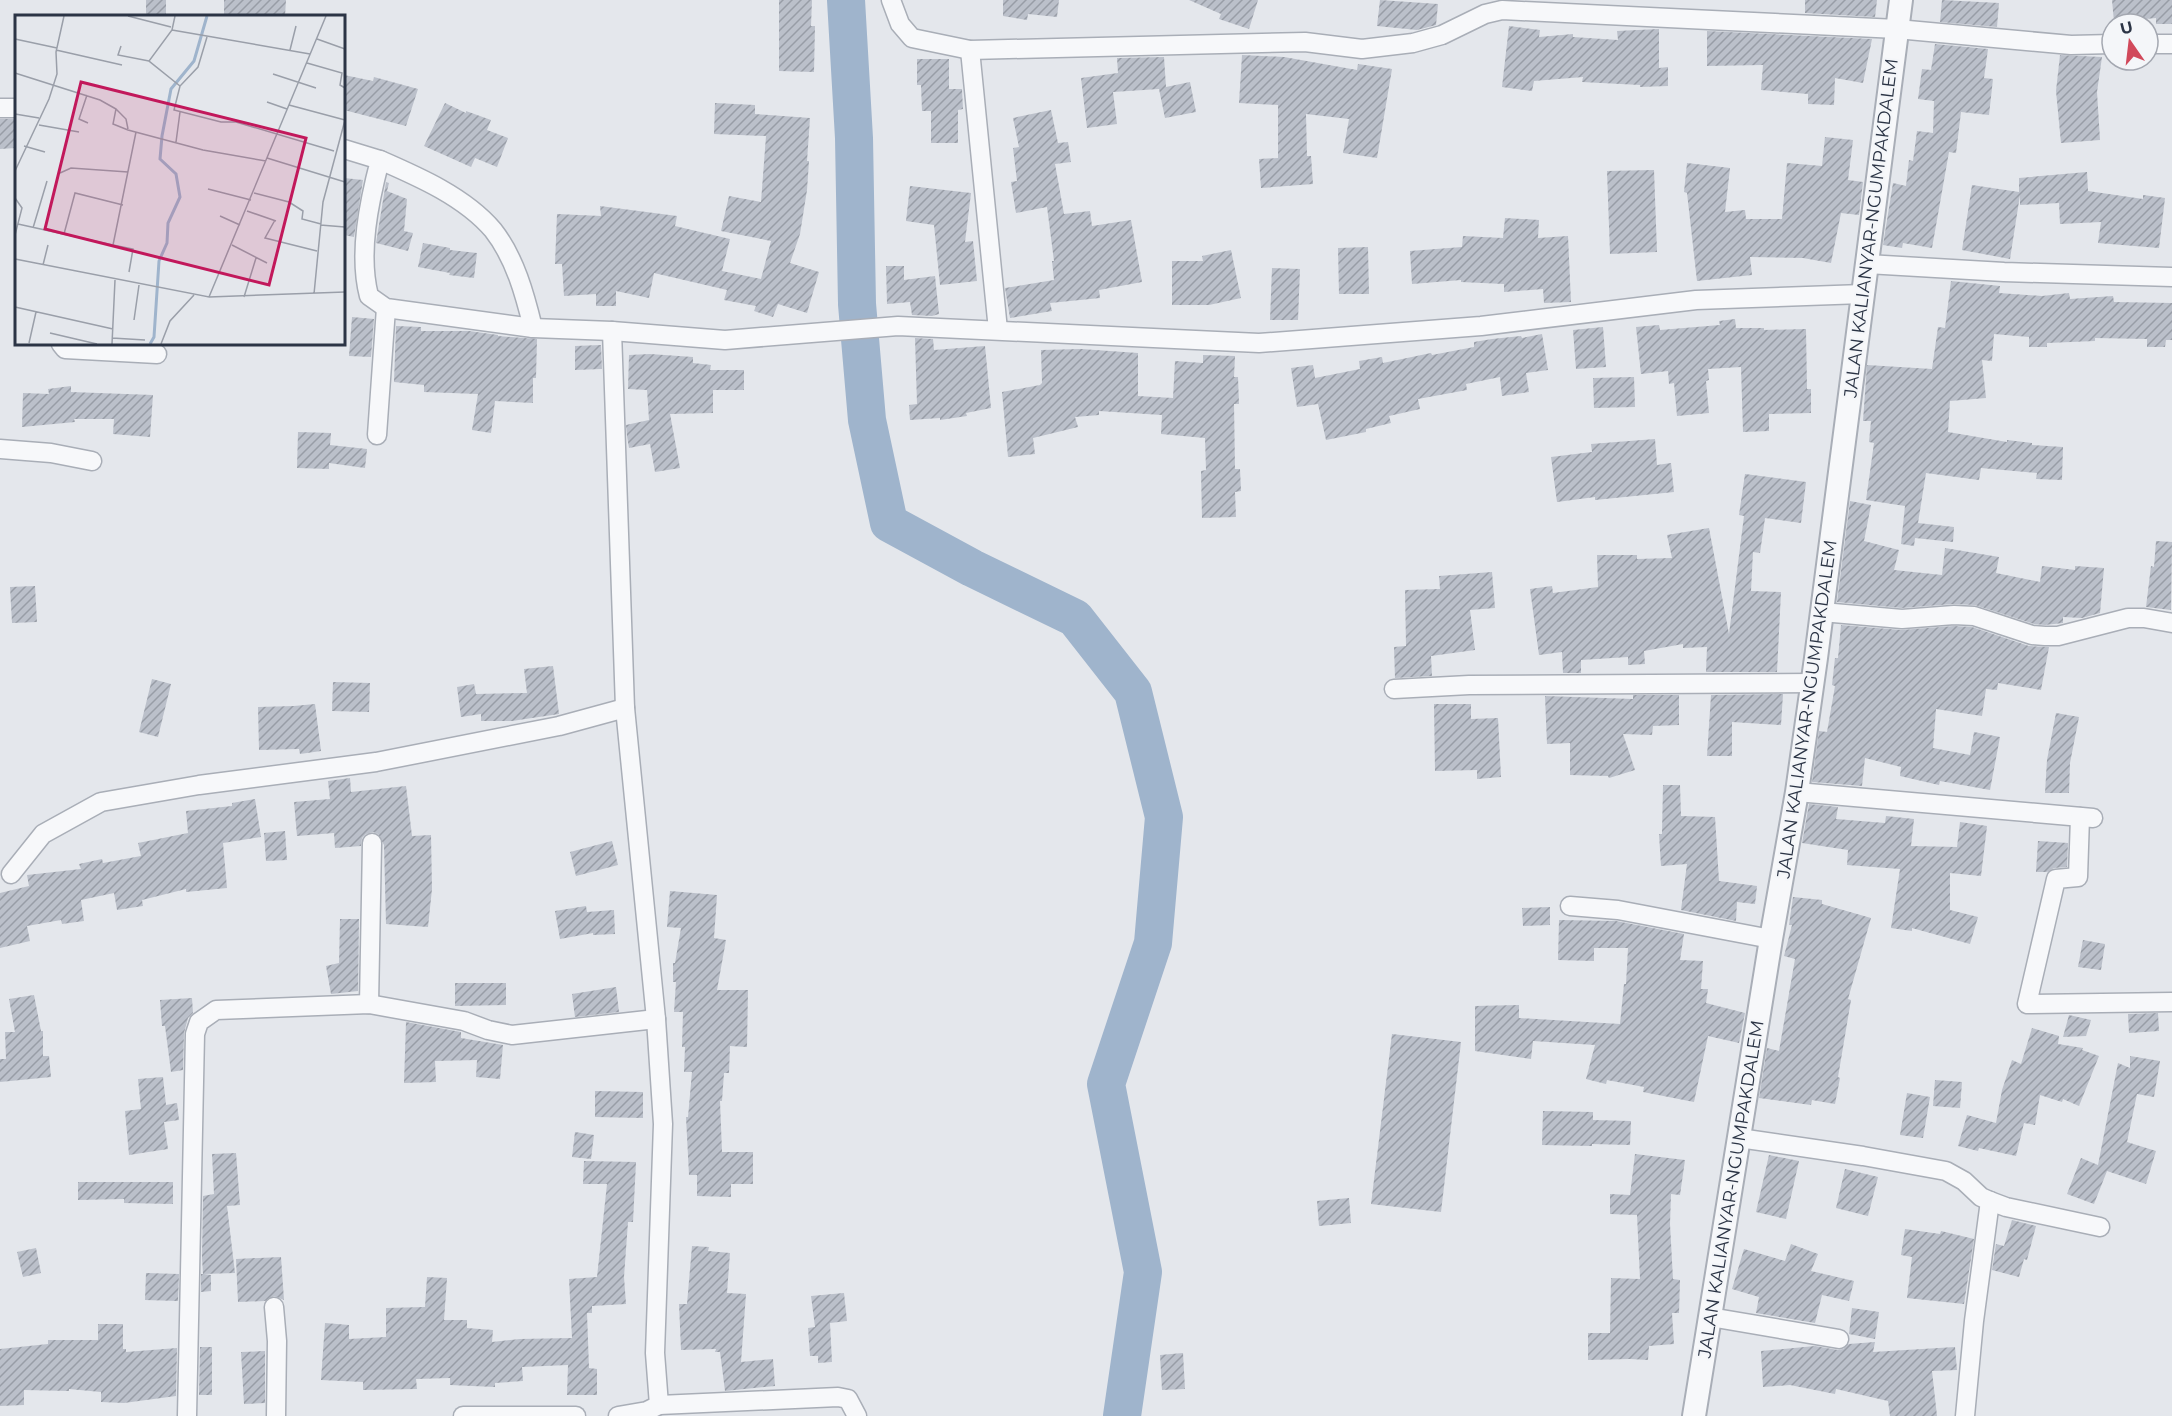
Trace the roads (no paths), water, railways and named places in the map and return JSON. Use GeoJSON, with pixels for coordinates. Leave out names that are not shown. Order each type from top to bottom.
{"type":"FeatureCollection","features":[{"type":"Feature","properties":{"kind":"street"},"geometry":{"type":"LineString","coordinates":[[891,0],[900,24],[912,38],[970,50],[1305,42],[1362,49],[1413,43],[1442,35],[1485,14],[1502,10],[1897,29],[2072,45],[2100,44]]}},
{"type":"Feature","properties":{"kind":"street","name":"JALAN KALIANYAR-NGUMPAKDALEM"},"geometry":{"type":"LineString","coordinates":[[1694,1416],[1739,1138],[1762,937],[1797,792],[1813,683],[1901,0]]}},
{"type":"Feature","properties":{"kind":"street"},"geometry":{"type":"LineString","coordinates":[[970,50],[998,330]]}},
{"type":"Feature","properties":{"kind":"street"},"geometry":{"type":"LineString","coordinates":[[345,149],[380,160],[415,175],[440,189],[478,216],[503,245],[528,304],[533,328]]}},
{"type":"Feature","properties":{"kind":"street"},"geometry":{"type":"LineString","coordinates":[[380,160],[367,229],[365,278],[369,296],[386,308],[533,328],[612,331],[725,340],[898,326],[1259,343],[1481,326],[1696,300],[1863,294]]}},
{"type":"Feature","properties":{"kind":"street"},"geometry":{"type":"LineString","coordinates":[[1867,264],[2004,272],[2172,277]]}},
{"type":"Feature","properties":{"kind":"street"},"geometry":{"type":"LineString","coordinates":[[376,435],[386,308]]}},
{"type":"Feature","properties":{"kind":"street"},"geometry":{"type":"LineString","coordinates":[[612,331],[625,708],[656,1019],[663,1124],[656,1353],[659,1405]]}},
{"type":"Feature","properties":{"kind":"street"},"geometry":{"type":"LineString","coordinates":[[62,345],[65,349],[156,354]]}},
{"type":"Feature","properties":{"kind":"street"},"geometry":{"type":"LineString","coordinates":[[0,449],[51,453],[92,460]]}},
{"type":"Feature","properties":{"kind":"street"},"geometry":{"type":"LineString","coordinates":[[1822,612],[1902,619],[1954,615],[1974,616],[2032,635],[2045,636],[2058,636],[2128,618],[2144,618],[2172,623]]}},
{"type":"Feature","properties":{"kind":"street"},"geometry":{"type":"LineString","coordinates":[[1394,689],[1469,686],[1813,683]]}},
{"type":"Feature","properties":{"kind":"street"},"geometry":{"type":"LineString","coordinates":[[11,874],[43,834],[101,802],[199,785],[376,762],[560,726],[625,708]]}},
{"type":"Feature","properties":{"kind":"street"},"geometry":{"type":"LineString","coordinates":[[1797,792],[2087,818],[2078,877],[2056,879],[2027,1004],[2172,1002]]}},
{"type":"Feature","properties":{"kind":"street"},"geometry":{"type":"LineString","coordinates":[[369,1004],[372,843]]}},
{"type":"Feature","properties":{"kind":"street"},"geometry":{"type":"LineString","coordinates":[[1570,906],[1618,910],[1762,937]]}},
{"type":"Feature","properties":{"kind":"street"},"geometry":{"type":"LineString","coordinates":[[187,1416],[195,1034],[200,1022],[216,1010],[369,1004],[464,1021],[488,1030],[512,1035],[656,1019]]}},
{"type":"Feature","properties":{"kind":"street"},"geometry":{"type":"LineString","coordinates":[[1739,1138],[1946,1171],[1964,1181],[1981,1197],[2006,1207],[2100,1227]]}},
{"type":"Feature","properties":{"kind":"street"},"geometry":{"type":"LineString","coordinates":[[1965,1416],[1974,1321],[1990,1201]]}},
{"type":"Feature","properties":{"kind":"street"},"geometry":{"type":"LineString","coordinates":[[274,1307],[277,1341],[276,1416]]}},
{"type":"Feature","properties":{"kind":"street"},"geometry":{"type":"LineString","coordinates":[[1710,1317],[1839,1339]]}},
{"type":"Feature","properties":{"kind":"street"},"geometry":{"type":"LineString","coordinates":[[618,1416],[646,1411],[659,1405],[838,1397],[848,1399],[857,1416]]}},
{"type":"Feature","properties":{"kind":"street"},"geometry":{"type":"LineString","coordinates":[[463,1416],[576,1416]]}},
{"type":"Feature","properties":{"kind":"waterway"},"geometry":{"type":"LineString","coordinates":[[846,0],[854,138],[857,304],[867,420],[889,523],[972,568],[1075,618],[1133,692],[1164,817],[1153,943],[1106,1084],[1143,1272],[1122,1416]]}}]}
